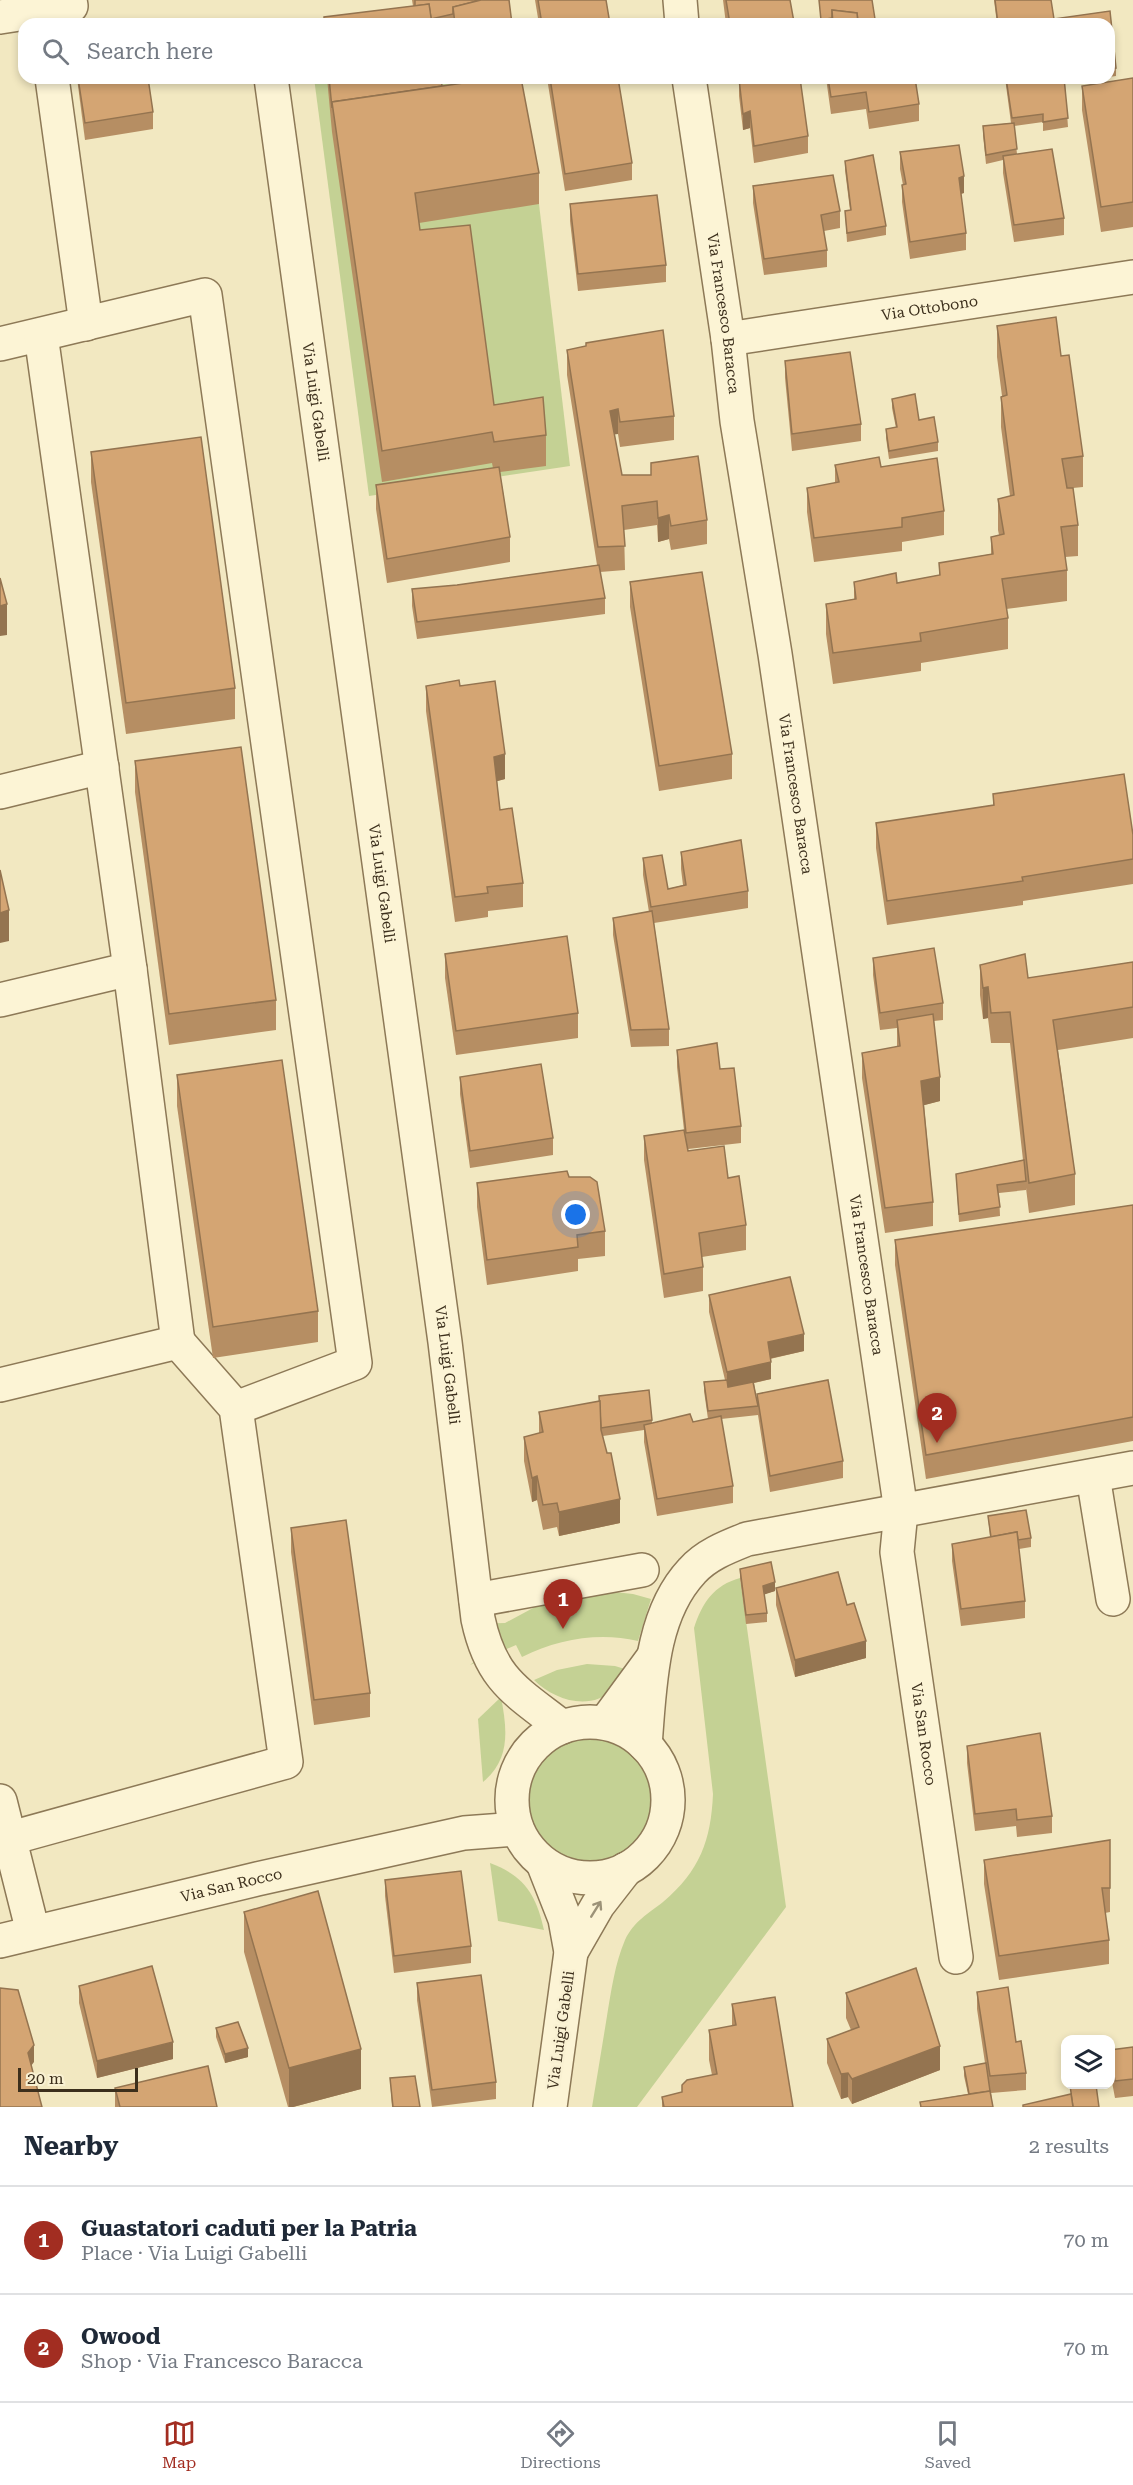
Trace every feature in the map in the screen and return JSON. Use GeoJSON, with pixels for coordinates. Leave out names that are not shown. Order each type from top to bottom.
{"type":"FeatureCollection","features":[{"type":"Feature","properties":{"kind":"street"},"geometry":{"type":"LineString","coordinates":[[680,0],[682,18]]}},
{"type":"Feature","properties":{"kind":"street"},"geometry":{"type":"LineString","coordinates":[[0,16],[53,11]]}},
{"type":"Feature","properties":{"kind":"street"},"geometry":{"type":"LineString","coordinates":[[53,84],[86,324]]}},
{"type":"Feature","properties":{"kind":"street","name":"Via Luigi Gabelli"},"geometry":{"type":"LineString","coordinates":[[272,84],[445,1342],[483,1642],[494,1666],[507,1684],[562,1727]]}},
{"type":"Feature","properties":{"kind":"street","name":"Via Francesco Baracca"},"geometry":{"type":"LineString","coordinates":[[691,84],[728,339],[736,421],[777,666],[901,1511]]}},
{"type":"Feature","properties":{"kind":"street","name":"Via Ottobono"},"geometry":{"type":"LineString","coordinates":[[728,339],[1133,277]]}},
{"type":"Feature","properties":{"kind":"street"},"geometry":{"type":"LineString","coordinates":[[0,344],[205,295],[355,1363],[236,1408]]}},
{"type":"Feature","properties":{"kind":"street"},"geometry":{"type":"LineString","coordinates":[[5,1840],[286,1762],[236,1408],[178,1342],[130,969],[41,335]]}},
{"type":"Feature","properties":{"kind":"street"},"geometry":{"type":"LineString","coordinates":[[0,792],[102,767]]}},
{"type":"Feature","properties":{"kind":"street"},"geometry":{"type":"LineString","coordinates":[[0,1000],[130,969]]}},
{"type":"Feature","properties":{"kind":"street"},"geometry":{"type":"LineString","coordinates":[[0,1385],[178,1342]]}},
{"type":"Feature","properties":{"kind":"street"},"geometry":{"type":"LineString","coordinates":[[645,1745],[653,1658],[665,1617],[683,1582],[693,1570],[716,1552],[747,1539],[1133,1468]]}},
{"type":"Feature","properties":{"kind":"street"},"geometry":{"type":"LineString","coordinates":[[1093,1476],[1113,1599]]}},
{"type":"Feature","properties":{"kind":"street","name":"Via San Rocco"},"geometry":{"type":"LineString","coordinates":[[901,1511],[897,1552],[957,1958]]}},
{"type":"Feature","properties":{"kind":"street"},"geometry":{"type":"LineString","coordinates":[[476,1600],[642,1570]]}},
{"type":"Feature","properties":{"kind":"street"},"geometry":{"type":"LineString","coordinates":[[605,1723],[653,1658]]}},
{"type":"Feature","properties":{"kind":"street","name":"Via Luigi Gabelli"},"geometry":{"type":"LineString","coordinates":[[507,1684],[528,1752]]}},
{"type":"Feature","properties":{"kind":"street"},"geometry":{"type":"LineString","coordinates":[[582,1722],[605,1723],[626,1731],[645,1745],[659,1764],[667,1787],[667,1812],[660,1834],[646,1855],[626,1869],[603,1877],[582,1878],[562,1873],[543,1863],[527,1847],[515,1820],[512,1789],[517,1769],[528,1752],[544,1737],[562,1727],[582,1722]]}},
{"type":"Feature","properties":{"kind":"street"},"geometry":{"type":"LineString","coordinates":[[0,1801],[5,1840],[33,1932]]}},
{"type":"Feature","properties":{"kind":"street","name":"Via San Rocco"},"geometry":{"type":"LineString","coordinates":[[0,1941],[515,1820]]}},
{"type":"Feature","properties":{"kind":"street","name":"Via Luigi Gabelli"},"geometry":{"type":"LineString","coordinates":[[543,1863],[565,1918],[571,1952]]}},
{"type":"Feature","properties":{"kind":"street","name":"Via Luigi Gabelli"},"geometry":{"type":"LineString","coordinates":[[550,2107],[555,1995],[571,1952],[598,1905],[626,1869]]}},
{"type":"Feature","properties":{"kind":"green space"},"geometry":{"type":"Polygon","coordinates":[[[315,84],[519,84],[539,204],[570,466],[369,496],[315,84]]]}},
{"type":"Feature","properties":{"kind":"green space"},"geometry":{"type":"Polygon","coordinates":[[[740,1578],[786,1907],[637,2107],[592,2107],[614,1978],[625,1940],[637,1923],[686,1879],[701,1854],[710,1826],[713,1794],[694,1628],[710,1596],[723,1585],[740,1578]]]}},
{"type":"Feature","properties":{"kind":"green space"},"geometry":{"type":"Polygon","coordinates":[[[605,1591],[633,1594],[651,1599],[638,1641],[608,1637],[579,1639],[550,1646],[522,1657],[516,1645],[470,1665],[480,1657],[468,1624],[505,1623],[546,1601],[605,1591]]]}},
{"type":"Feature","properties":{"kind":"green space"},"geometry":{"type":"Polygon","coordinates":[[[587,1664],[615,1666],[628,1670],[616,1687],[604,1696],[583,1702],[562,1698],[534,1680],[557,1670],[587,1664]]]}},
{"type":"Feature","properties":{"kind":"green space"},"geometry":{"type":"Polygon","coordinates":[[[501,1697],[505,1721],[503,1753],[492,1773],[483,1782],[478,1719],[501,1697]]]}},
{"type":"Feature","properties":{"kind":"green space"},"geometry":{"type":"Polygon","coordinates":[[[589,1732],[615,1737],[637,1752],[652,1774],[657,1800],[652,1826],[637,1848],[615,1863],[589,1868],[563,1863],[541,1848],[526,1826],[521,1800],[526,1774],[541,1752],[563,1737],[589,1732]]]}},
{"type":"Feature","properties":{"kind":"green space"},"geometry":{"type":"Polygon","coordinates":[[[490,1863],[512,1874],[527,1888],[533,1897],[544,1930],[498,1921],[490,1863]]]}},
{"type":"Feature","properties":{"kind":"building"},"geometry":{"type":"Polygon","coordinates":[[[415,0],[481,0],[453,7],[453,14],[435,18],[431,18],[429,4],[415,6],[415,0]]]}},
{"type":"Feature","properties":{"kind":"building"},"geometry":{"type":"Polygon","coordinates":[[[481,0],[509,0],[511,18],[454,18],[453,7],[481,0]]]}},
{"type":"Feature","properties":{"kind":"building"},"geometry":{"type":"Polygon","coordinates":[[[538,0],[606,0],[609,18],[541,18],[538,0]]]}},
{"type":"Feature","properties":{"kind":"building"},"geometry":{"type":"Polygon","coordinates":[[[726,0],[790,0],[793,18],[729,18],[726,0]]]}},
{"type":"Feature","properties":{"kind":"building"},"geometry":{"type":"Polygon","coordinates":[[[819,0],[872,0],[875,18],[858,18],[857,13],[832,10],[832,18],[821,18],[819,0]]]}},
{"type":"Feature","properties":{"kind":"building"},"geometry":{"type":"Polygon","coordinates":[[[995,0],[1051,0],[1054,18],[997,18],[995,0]]]}},
{"type":"Feature","properties":{"kind":"building"},"geometry":{"type":"Polygon","coordinates":[[[429,4],[431,18],[324,18],[429,4]]]}},
{"type":"Feature","properties":{"kind":"building"},"geometry":{"type":"Polygon","coordinates":[[[832,10],[857,13],[857,18],[833,18],[832,10]]]}},
{"type":"Feature","properties":{"kind":"building"},"geometry":{"type":"Polygon","coordinates":[[[1110,11],[1111,18],[1061,18],[1110,11]]]}},
{"type":"Feature","properties":{"kind":"building"},"geometry":{"type":"Polygon","coordinates":[[[1133,78],[1133,202],[1101,207],[1082,86],[1115,84],[1115,81],[1133,78]]]}},
{"type":"Feature","properties":{"kind":"building"},"geometry":{"type":"Polygon","coordinates":[[[79,84],[149,84],[153,112],[85,123],[79,84]]]}},
{"type":"Feature","properties":{"kind":"building"},"geometry":{"type":"Polygon","coordinates":[[[330,84],[442,84],[442,86],[332,102],[332,108],[330,84]]]}},
{"type":"Feature","properties":{"kind":"building"},"geometry":{"type":"Polygon","coordinates":[[[456,84],[522,84],[539,173],[415,193],[420,230],[470,225],[494,405],[543,397],[546,435],[494,442],[492,432],[382,451],[332,102],[456,84]]]}},
{"type":"Feature","properties":{"kind":"building"},"geometry":{"type":"Polygon","coordinates":[[[551,84],[619,84],[632,163],[565,174],[551,84]]]}},
{"type":"Feature","properties":{"kind":"building"},"geometry":{"type":"Polygon","coordinates":[[[740,84],[801,84],[808,136],[754,146],[750,111],[743,114],[740,84]]]}},
{"type":"Feature","properties":{"kind":"building"},"geometry":{"type":"Polygon","coordinates":[[[829,84],[916,84],[919,104],[869,112],[866,92],[831,97],[829,84]]]}},
{"type":"Feature","properties":{"kind":"building"},"geometry":{"type":"Polygon","coordinates":[[[1007,84],[1065,84],[1068,118],[1043,122],[1043,114],[1012,118],[1007,84]]]}},
{"type":"Feature","properties":{"kind":"building"},"geometry":{"type":"Polygon","coordinates":[[[1014,123],[1017,149],[986,155],[983,126],[1014,123]]]}},
{"type":"Feature","properties":{"kind":"building"},"geometry":{"type":"Polygon","coordinates":[[[959,145],[964,176],[959,178],[966,233],[910,242],[902,185],[906,184],[900,152],[959,145]]]}},
{"type":"Feature","properties":{"kind":"building"},"geometry":{"type":"Polygon","coordinates":[[[1052,149],[1064,218],[1014,225],[1003,156],[1052,149]]]}},
{"type":"Feature","properties":{"kind":"building"},"geometry":{"type":"Polygon","coordinates":[[[873,155],[886,226],[847,233],[845,211],[851,210],[845,161],[873,155]]]}},
{"type":"Feature","properties":{"kind":"building"},"geometry":{"type":"Polygon","coordinates":[[[833,175],[840,211],[821,215],[827,250],[764,259],[753,186],[833,175]]]}},
{"type":"Feature","properties":{"kind":"building"},"geometry":{"type":"Polygon","coordinates":[[[657,195],[666,265],[578,274],[570,204],[657,195]]]}},
{"type":"Feature","properties":{"kind":"building"},"geometry":{"type":"Polygon","coordinates":[[[1056,317],[1061,356],[1069,355],[1083,456],[1062,459],[1067,488],[1073,488],[1078,525],[1061,527],[1067,570],[1002,579],[1008,618],[920,633],[921,641],[833,653],[826,604],[856,599],[854,582],[896,573],[897,583],[940,575],[939,563],[993,554],[991,537],[1004,534],[998,499],[1014,495],[1001,397],[1007,395],[997,326],[1056,317]]]}},
{"type":"Feature","properties":{"kind":"building"},"geometry":{"type":"Polygon","coordinates":[[[663,330],[674,416],[620,422],[618,409],[610,411],[622,475],[651,475],[651,463],[698,456],[707,520],[671,526],[669,515],[658,518],[657,501],[622,506],[625,546],[598,547],[567,350],[586,346],[586,343],[663,330]]]}},
{"type":"Feature","properties":{"kind":"building"},"geometry":{"type":"Polygon","coordinates":[[[850,352],[861,424],[792,434],[785,361],[850,352]]]}},
{"type":"Feature","properties":{"kind":"building"},"geometry":{"type":"Polygon","coordinates":[[[915,394],[919,420],[934,417],[938,442],[889,451],[886,429],[897,427],[892,399],[915,394]]]}},
{"type":"Feature","properties":{"kind":"building"},"geometry":{"type":"Polygon","coordinates":[[[201,437],[235,688],[126,703],[91,452],[201,437]]]}},
{"type":"Feature","properties":{"kind":"building"},"geometry":{"type":"Polygon","coordinates":[[[879,457],[881,467],[937,458],[944,511],[902,518],[902,527],[814,538],[807,488],[839,482],[835,465],[879,457]]]}},
{"type":"Feature","properties":{"kind":"building"},"geometry":{"type":"Polygon","coordinates":[[[499,467],[510,537],[387,559],[376,485],[499,467]]]}},
{"type":"Feature","properties":{"kind":"building"},"geometry":{"type":"Polygon","coordinates":[[[599,565],[605,598],[417,622],[412,589],[599,565]]]}},
{"type":"Feature","properties":{"kind":"building"},"geometry":{"type":"Polygon","coordinates":[[[702,572],[732,754],[659,766],[630,582],[702,572]]]}},
{"type":"Feature","properties":{"kind":"building"},"geometry":{"type":"Polygon","coordinates":[[[0,578],[7,604],[0,606],[0,578]]]}},
{"type":"Feature","properties":{"kind":"building"},"geometry":{"type":"Polygon","coordinates":[[[459,680],[460,686],[495,681],[505,754],[494,757],[500,810],[512,808],[523,883],[487,887],[488,893],[455,897],[426,686],[459,680]]]}},
{"type":"Feature","properties":{"kind":"building"},"geometry":{"type":"Polygon","coordinates":[[[241,747],[276,1000],[169,1014],[135,761],[241,747]]]}},
{"type":"Feature","properties":{"kind":"building"},"geometry":{"type":"Polygon","coordinates":[[[1124,774],[1133,835],[1133,859],[1022,877],[1023,881],[887,901],[876,823],[994,805],[993,794],[1124,774]]]}},
{"type":"Feature","properties":{"kind":"building"},"geometry":{"type":"Polygon","coordinates":[[[741,840],[748,891],[651,907],[643,858],[662,855],[668,889],[686,885],[681,852],[741,840]]]}},
{"type":"Feature","properties":{"kind":"building"},"geometry":{"type":"Polygon","coordinates":[[[0,870],[9,910],[0,913],[0,870]]]}},
{"type":"Feature","properties":{"kind":"building"},"geometry":{"type":"Polygon","coordinates":[[[652,911],[669,1029],[631,1030],[613,918],[652,911]]]}},
{"type":"Feature","properties":{"kind":"building"},"geometry":{"type":"Polygon","coordinates":[[[567,936],[578,1013],[456,1031],[445,954],[567,936]]]}},
{"type":"Feature","properties":{"kind":"building"},"geometry":{"type":"Polygon","coordinates":[[[934,948],[943,1003],[880,1013],[873,958],[934,948]]]}},
{"type":"Feature","properties":{"kind":"building"},"geometry":{"type":"Polygon","coordinates":[[[1025,954],[1028,978],[1133,962],[1133,1007],[1053,1020],[1075,1174],[1029,1183],[1010,1012],[991,1013],[988,987],[983,988],[980,965],[1025,954]]]}},
{"type":"Feature","properties":{"kind":"building"},"geometry":{"type":"Polygon","coordinates":[[[933,1014],[940,1077],[921,1081],[933,1202],[885,1208],[862,1053],[900,1046],[897,1020],[933,1014]]]}},
{"type":"Feature","properties":{"kind":"building"},"geometry":{"type":"Polygon","coordinates":[[[717,1043],[720,1069],[734,1068],[741,1126],[686,1133],[677,1050],[717,1043]]]}},
{"type":"Feature","properties":{"kind":"building"},"geometry":{"type":"Polygon","coordinates":[[[282,1060],[318,1311],[213,1327],[177,1075],[282,1060]]]}},
{"type":"Feature","properties":{"kind":"building"},"geometry":{"type":"Polygon","coordinates":[[[541,1064],[553,1138],[470,1151],[460,1077],[541,1064]]]}},
{"type":"Feature","properties":{"kind":"building"},"geometry":{"type":"Polygon","coordinates":[[[684,1130],[688,1151],[724,1146],[728,1178],[739,1176],[746,1225],[699,1233],[703,1267],[664,1274],[644,1136],[684,1130]]]}},
{"type":"Feature","properties":{"kind":"building"},"geometry":{"type":"Polygon","coordinates":[[[1024,1160],[1026,1181],[997,1185],[1000,1207],[959,1214],[956,1174],[1024,1160]]]}},
{"type":"Feature","properties":{"kind":"building"},"geometry":{"type":"Polygon","coordinates":[[[567,1171],[569,1177],[590,1177],[597,1182],[605,1231],[577,1235],[578,1247],[487,1260],[477,1183],[567,1171]]]}},
{"type":"Feature","properties":{"kind":"building"},"geometry":{"type":"Polygon","coordinates":[[[1133,1205],[1133,1417],[926,1455],[895,1240],[1133,1205]]]}},
{"type":"Feature","properties":{"kind":"building"},"geometry":{"type":"Polygon","coordinates":[[[790,1277],[804,1334],[768,1342],[771,1362],[727,1372],[709,1295],[790,1277]]]}},
{"type":"Feature","properties":{"kind":"building"},"geometry":{"type":"Polygon","coordinates":[[[727,1380],[728,1387],[753,1382],[758,1406],[708,1411],[704,1382],[727,1380]]]}},
{"type":"Feature","properties":{"kind":"building"},"geometry":{"type":"Polygon","coordinates":[[[828,1380],[843,1461],[770,1476],[757,1394],[828,1380]]]}},
{"type":"Feature","properties":{"kind":"building"},"geometry":{"type":"Polygon","coordinates":[[[649,1390],[652,1420],[601,1428],[599,1396],[649,1390]]]}},
{"type":"Feature","properties":{"kind":"building"},"geometry":{"type":"Polygon","coordinates":[[[600,1401],[601,1430],[607,1453],[611,1453],[620,1499],[559,1512],[557,1503],[543,1505],[537,1476],[532,1478],[524,1437],[543,1432],[539,1412],[600,1401]]]}},
{"type":"Feature","properties":{"kind":"building"},"geometry":{"type":"Polygon","coordinates":[[[690,1414],[693,1422],[721,1416],[733,1486],[657,1499],[644,1425],[690,1414]]]}},
{"type":"Feature","properties":{"kind":"building"},"geometry":{"type":"Polygon","coordinates":[[[1026,1510],[1031,1538],[1018,1540],[1017,1532],[991,1537],[988,1516],[1026,1510]]]}},
{"type":"Feature","properties":{"kind":"building"},"geometry":{"type":"Polygon","coordinates":[[[346,1520],[370,1693],[314,1700],[291,1528],[346,1520]]]}},
{"type":"Feature","properties":{"kind":"building"},"geometry":{"type":"Polygon","coordinates":[[[1017,1532],[1025,1601],[961,1609],[952,1544],[1017,1532]]]}},
{"type":"Feature","properties":{"kind":"building"},"geometry":{"type":"Polygon","coordinates":[[[771,1562],[775,1582],[763,1586],[767,1613],[746,1615],[740,1569],[771,1562]]]}},
{"type":"Feature","properties":{"kind":"building"},"geometry":{"type":"Polygon","coordinates":[[[838,1572],[847,1605],[854,1603],[866,1641],[795,1660],[776,1588],[838,1572]]]}},
{"type":"Feature","properties":{"kind":"building"},"geometry":{"type":"Polygon","coordinates":[[[1040,1733],[1052,1816],[1017,1820],[1016,1809],[975,1814],[967,1746],[1040,1733]]]}},
{"type":"Feature","properties":{"kind":"building"},"geometry":{"type":"Polygon","coordinates":[[[1110,1840],[1110,1888],[1102,1888],[1109,1940],[999,1956],[984,1860],[1110,1840]]]}},
{"type":"Feature","properties":{"kind":"building"},"geometry":{"type":"Polygon","coordinates":[[[461,1871],[471,1946],[394,1956],[385,1880],[461,1871]]]}},
{"type":"Feature","properties":{"kind":"building"},"geometry":{"type":"Polygon","coordinates":[[[318,1891],[361,2049],[289,2068],[244,1912],[318,1891]]]}},
{"type":"Feature","properties":{"kind":"building"},"geometry":{"type":"Polygon","coordinates":[[[152,1966],[173,2042],[97,2061],[79,1986],[152,1966]]]}},
{"type":"Feature","properties":{"kind":"building"},"geometry":{"type":"Polygon","coordinates":[[[916,1968],[940,2046],[852,2079],[848,2073],[841,2074],[827,2039],[859,2027],[846,1993],[916,1968]]]}},
{"type":"Feature","properties":{"kind":"building"},"geometry":{"type":"Polygon","coordinates":[[[481,1975],[496,2082],[432,2090],[417,1983],[481,1975]]]}},
{"type":"Feature","properties":{"kind":"building"},"geometry":{"type":"Polygon","coordinates":[[[1008,1987],[1016,2042],[1021,2041],[1026,2073],[990,2076],[977,1992],[1008,1987]]]}},
{"type":"Feature","properties":{"kind":"building"},"geometry":{"type":"Polygon","coordinates":[[[0,1988],[18,1990],[34,2045],[28,2053],[42,2107],[0,2107],[0,1988]]]}},
{"type":"Feature","properties":{"kind":"building"},"geometry":{"type":"Polygon","coordinates":[[[775,1997],[793,2107],[664,2107],[662,2097],[682,2092],[682,2085],[687,2080],[717,2074],[709,2030],[736,2025],[732,2004],[775,1997]]]}},
{"type":"Feature","properties":{"kind":"building"},"geometry":{"type":"Polygon","coordinates":[[[238,2022],[248,2048],[225,2054],[216,2028],[238,2022]]]}},
{"type":"Feature","properties":{"kind":"building"},"geometry":{"type":"Polygon","coordinates":[[[1133,2047],[1133,2079],[1115,2081],[1115,2049],[1133,2047]]]}},
{"type":"Feature","properties":{"kind":"building"},"geometry":{"type":"Polygon","coordinates":[[[986,2063],[990,2091],[969,2094],[964,2067],[986,2063]]]}},
{"type":"Feature","properties":{"kind":"building"},"geometry":{"type":"Polygon","coordinates":[[[208,2066],[217,2107],[120,2107],[115,2088],[208,2066]]]}},
{"type":"Feature","properties":{"kind":"building"},"geometry":{"type":"Polygon","coordinates":[[[415,2076],[420,2107],[393,2107],[390,2078],[415,2076]]]}},
{"type":"Feature","properties":{"kind":"building"},"geometry":{"type":"Polygon","coordinates":[[[1071,2089],[1097,2089],[1099,2107],[1073,2107],[1071,2089]]]}},
{"type":"Feature","properties":{"kind":"building"},"geometry":{"type":"Polygon","coordinates":[[[990,2091],[993,2107],[921,2107],[920,2102],[990,2091]]]}},
{"type":"Feature","properties":{"kind":"building"},"geometry":{"type":"Polygon","coordinates":[[[1071,2094],[1073,2107],[1023,2107],[1023,2105],[1071,2094]]]}},
{"type":"Feature","properties":{"kind":"place","name":"Owood"},"geometry":{"type":"Point","coordinates":[937,1443]}},
{"type":"Feature","properties":{"kind":"place","name":"Guastatori caduti per la Patria"},"geometry":{"type":"Point","coordinates":[563,1629]}}]}
